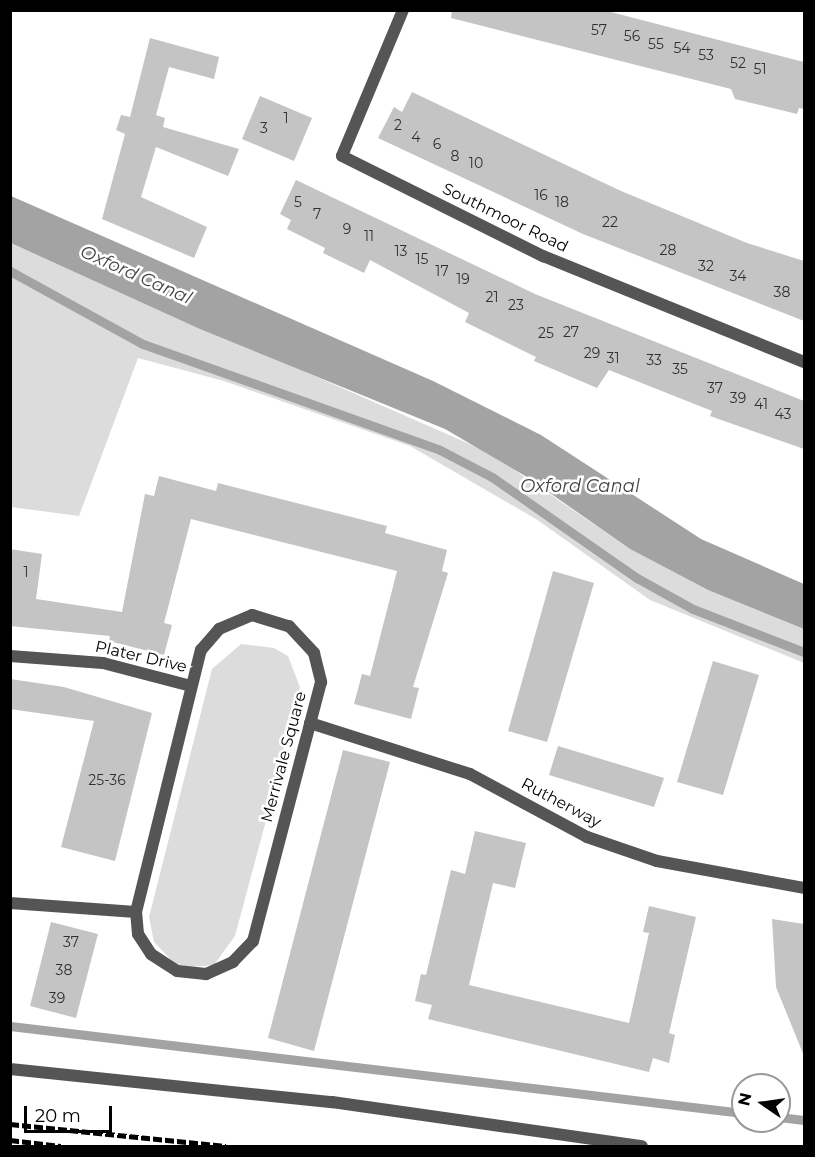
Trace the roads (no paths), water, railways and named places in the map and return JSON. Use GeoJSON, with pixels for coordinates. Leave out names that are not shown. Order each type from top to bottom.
{"type":"FeatureCollection","features":[{"type":"Feature","properties":{"kind":"street","name":"Southmoor Road"},"geometry":{"type":"LineString","coordinates":[[403,10],[342,156],[543,256],[804,362]]}},
{"type":"Feature","properties":{"kind":"street","name":"Merrivale Square"},"geometry":{"type":"LineString","coordinates":[[252,615],[289,626],[314,653],[321,682],[253,940],[233,962],[206,974],[177,971],[151,954],[138,934],[136,912],[191,686],[201,650],[219,629],[252,615]]}},
{"type":"Feature","properties":{"kind":"street","name":"Plater Drive"},"geometry":{"type":"LineString","coordinates":[[10,656],[103,663],[191,686]]}},
{"type":"Feature","properties":{"kind":"street","name":"Rutherway"},"geometry":{"type":"LineString","coordinates":[[310,723],[470,774],[587,837],[647,858],[804,888]]}},
{"type":"Feature","properties":{"kind":"street"},"geometry":{"type":"LineString","coordinates":[[10,903],[136,912]]}},
{"type":"Feature","properties":{"kind":"street"},"geometry":{"type":"LineString","coordinates":[[10,1069],[332,1102],[642,1146]]}},
{"type":"Feature","properties":{"kind":"water","name":"Oxford Canal"},"geometry":{"type":"Polygon","coordinates":[[[11,196],[433,381],[541,435],[701,539],[804,584],[804,629],[708,590],[630,549],[527,477],[445,429],[200,329],[11,243],[11,196]]]}},
{"type":"Feature","properties":{"kind":"waterway"},"geometry":{"type":"LineString","coordinates":[[10,271],[143,344],[440,450],[492,477],[637,578],[693,609],[804,652]]}},
{"type":"Feature","properties":{"kind":"waterway"},"geometry":{"type":"LineString","coordinates":[[10,1026],[731,1112]]}},
{"type":"Feature","properties":{"kind":"waterway"},"geometry":{"type":"LineString","coordinates":[[791,1118],[804,1120]]}},
{"type":"Feature","properties":{"kind":"railway"},"geometry":{"type":"LineString","coordinates":[[10,1124],[226,1146]]}},
{"type":"Feature","properties":{"kind":"railway"},"geometry":{"type":"LineString","coordinates":[[10,1140],[61,1146]]}}]}
